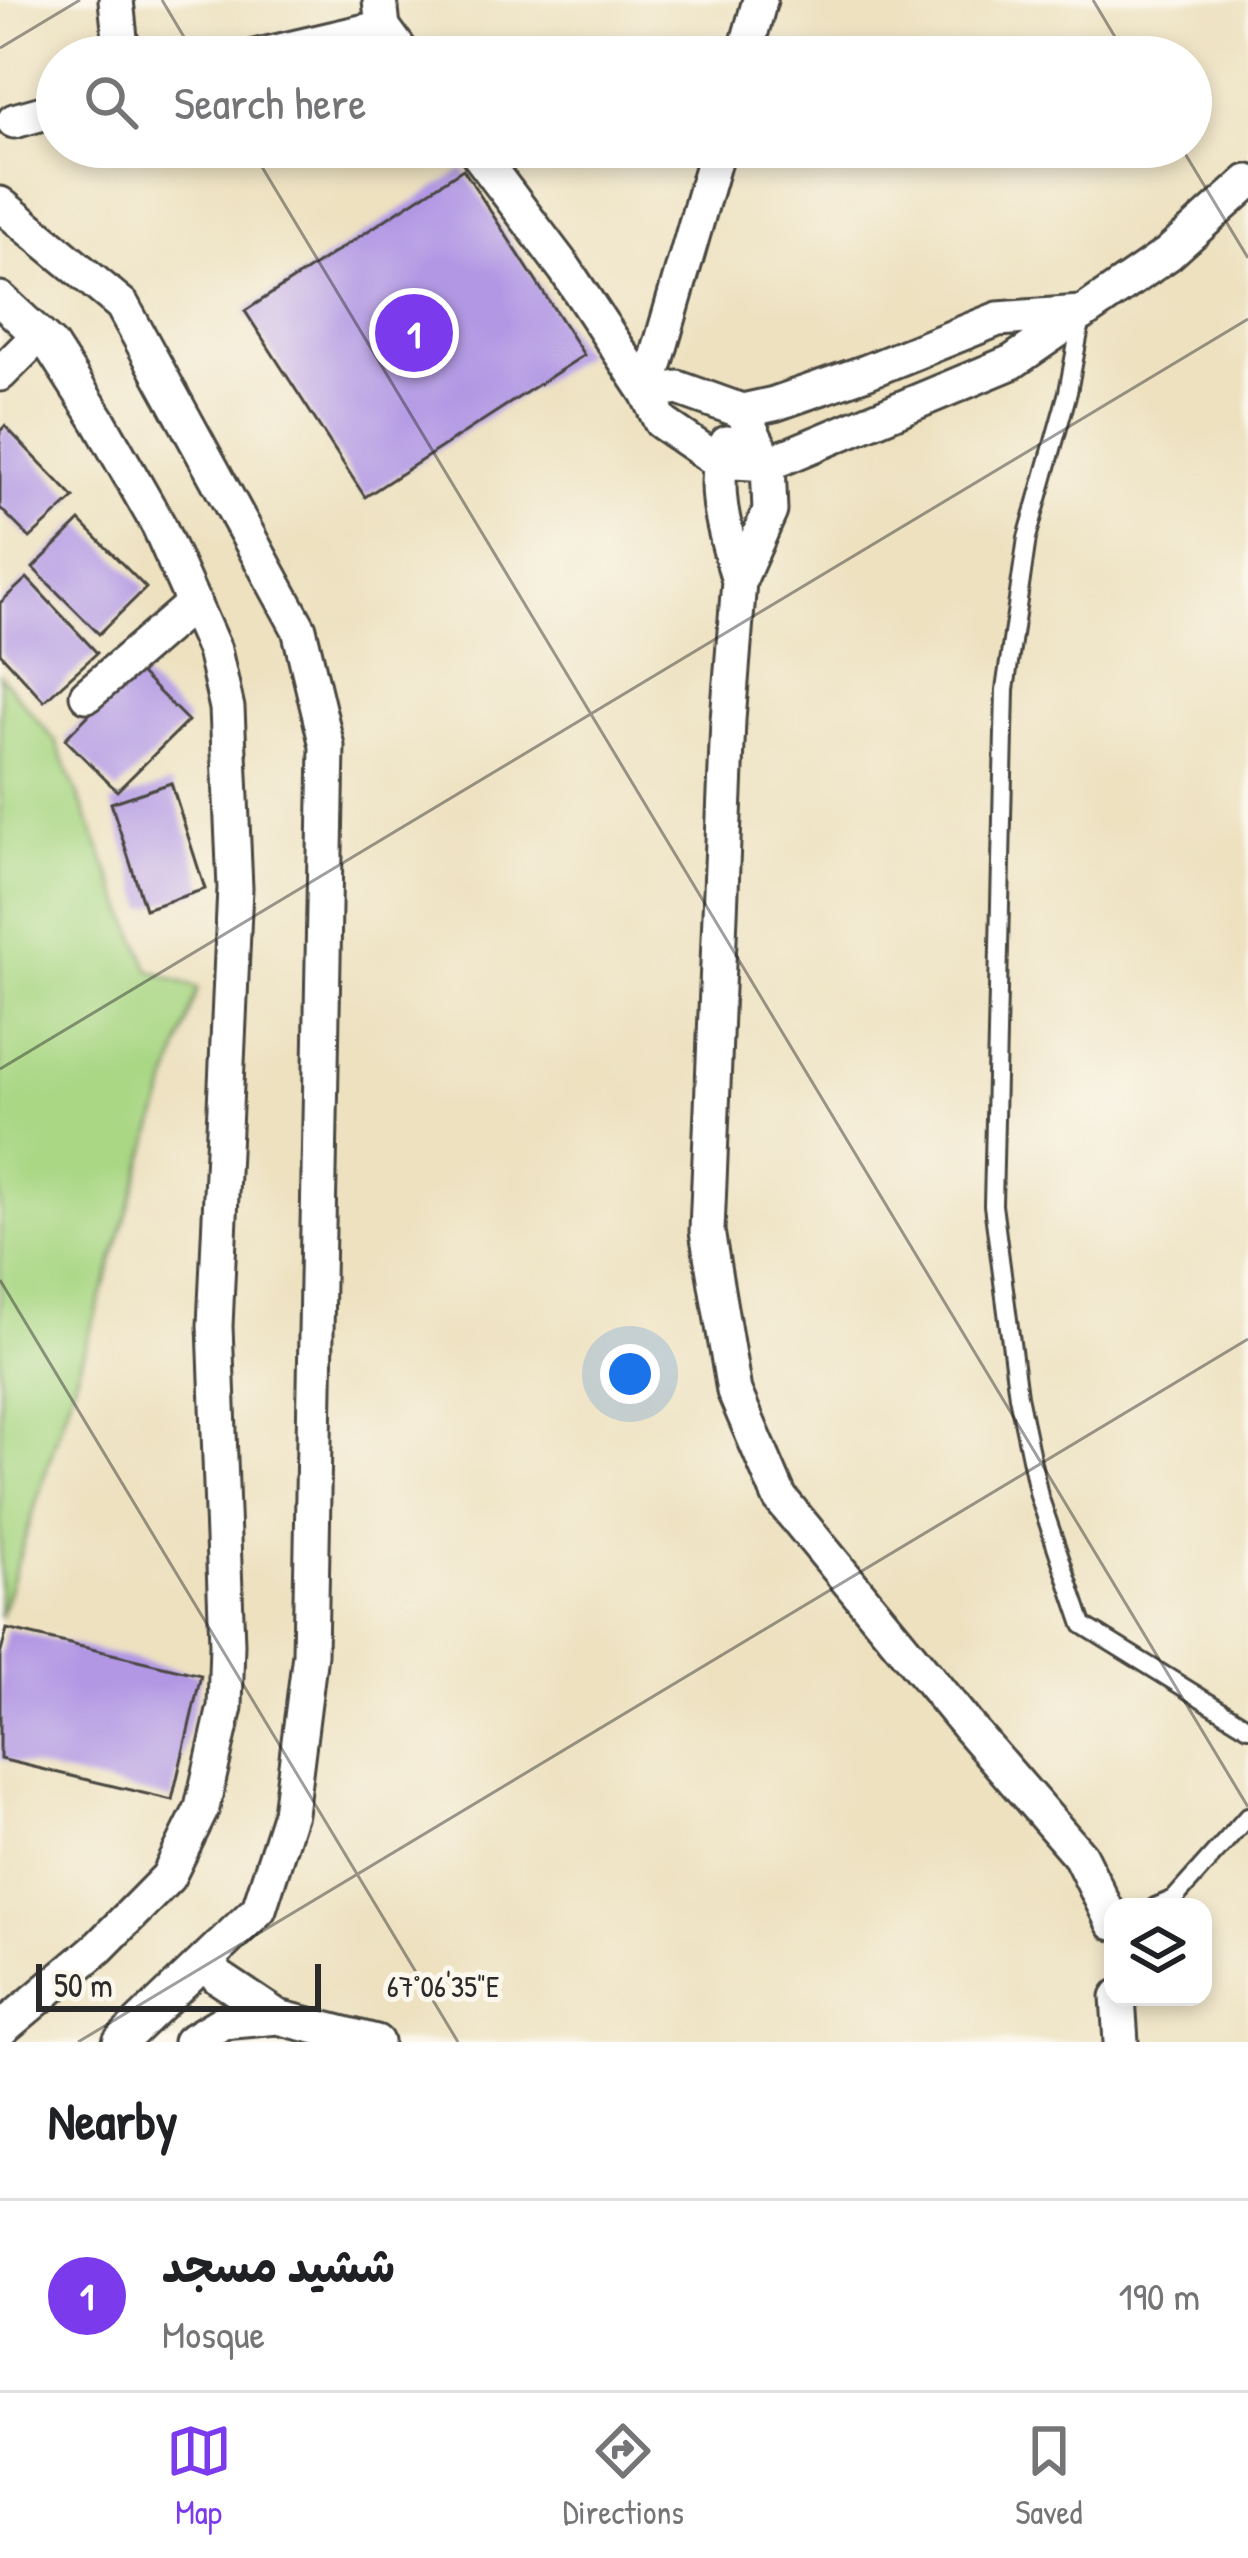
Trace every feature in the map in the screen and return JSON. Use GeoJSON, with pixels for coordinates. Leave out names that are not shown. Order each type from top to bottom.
{"type":"FeatureCollection","features":[{"type":"Feature","properties":{"kind":"street"},"geometry":{"type":"LineString","coordinates":[[116,0],[120,36]]}},
{"type":"Feature","properties":{"kind":"street"},"geometry":{"type":"LineString","coordinates":[[749,36],[760,0]]}},
{"type":"Feature","properties":{"kind":"street"},"geometry":{"type":"LineString","coordinates":[[316,36],[381,14]]}},
{"type":"Feature","properties":{"kind":"street"},"geometry":{"type":"LineString","coordinates":[[14,121],[36,115]]}},
{"type":"Feature","properties":{"kind":"street"},"geometry":{"type":"LineString","coordinates":[[489,168],[565,269],[662,422],[718,461],[768,464],[1012,362],[1168,254],[1248,182]]}},
{"type":"Feature","properties":{"kind":"street"},"geometry":{"type":"LineString","coordinates":[[647,393],[712,168]]}},
{"type":"Feature","properties":{"kind":"street"},"geometry":{"type":"LineString","coordinates":[[0,204],[122,305],[299,629],[327,746],[310,1654],[290,1813],[259,1909],[120,2042]]}},
{"type":"Feature","properties":{"kind":"street"},"geometry":{"type":"LineString","coordinates":[[0,299],[51,346],[99,421],[159,526],[214,650],[226,708],[235,888],[215,1326],[227,1644],[225,1707],[202,1808],[168,1877],[99,1948],[0,2030]]}},
{"type":"Feature","properties":{"kind":"street"},"geometry":{"type":"LineString","coordinates":[[647,393],[678,388],[742,411],[848,378],[998,319],[1083,313]]}},
{"type":"Feature","properties":{"kind":"street"},"geometry":{"type":"LineString","coordinates":[[0,374],[39,334]]}},
{"type":"Feature","properties":{"kind":"street"},"geometry":{"type":"LineString","coordinates":[[739,581],[725,532],[718,461],[742,411]]}},
{"type":"Feature","properties":{"kind":"street"},"geometry":{"type":"LineString","coordinates":[[742,411],[768,464],[770,511],[739,581],[728,720],[706,1231],[734,1391],[780,1498],[1080,1856],[1104,1905]]}},
{"type":"Feature","properties":{"kind":"street"},"geometry":{"type":"LineString","coordinates":[[87,695],[194,603]]}},
{"type":"Feature","properties":{"kind":"street"},"geometry":{"type":"LineString","coordinates":[[207,1959],[218,1977],[278,2018]]}},
{"type":"Feature","properties":{"kind":"street"},"geometry":{"type":"LineString","coordinates":[[1119,2006],[1121,2042]]}},
{"type":"Feature","properties":{"kind":"street"},"geometry":{"type":"LineString","coordinates":[[190,2042],[223,2022],[278,2018],[376,2042]]}},
{"type":"Feature","properties":{"kind":"lane"},"geometry":{"type":"LineString","coordinates":[[1083,313],[1068,392],[1027,538],[1005,690],[993,1205],[1022,1416],[1039,1496],[1083,1625],[1248,1727]]}},
{"type":"Feature","properties":{"kind":"lane"},"geometry":{"type":"LineString","coordinates":[[1175,1898],[1248,1816]]}},
{"type":"Feature","properties":{"kind":"green space"},"geometry":{"type":"Polygon","coordinates":[[[0,675],[56,742],[150,971],[198,988],[0,1618],[0,675]]]}},
{"type":"Feature","properties":{"kind":"building"},"geometry":{"type":"Polygon","coordinates":[[[463,169],[584,355],[365,497],[245,311],[463,169]]]}},
{"type":"Feature","properties":{"kind":"building"},"geometry":{"type":"Polygon","coordinates":[[[5,426],[74,498],[30,538],[0,508],[0,431],[5,426]]]}},
{"type":"Feature","properties":{"kind":"building"},"geometry":{"type":"Polygon","coordinates":[[[80,521],[146,588],[99,634],[33,568],[80,521]]]}},
{"type":"Feature","properties":{"kind":"building"},"geometry":{"type":"Polygon","coordinates":[[[27,578],[97,653],[44,701],[0,653],[0,603],[27,578]]]}},
{"type":"Feature","properties":{"kind":"building"},"geometry":{"type":"Polygon","coordinates":[[[135,668],[188,721],[117,791],[65,739],[135,668]]]}},
{"type":"Feature","properties":{"kind":"building"},"geometry":{"type":"Polygon","coordinates":[[[171,783],[205,889],[145,909],[111,803],[171,783]]]}},
{"type":"Feature","properties":{"kind":"building"},"geometry":{"type":"Polygon","coordinates":[[[7,1629],[201,1675],[172,1800],[0,1759],[0,1656],[7,1629]]]}},
{"type":"Feature","properties":{"kind":"place","name":"ششید مسجد"},"geometry":{"type":"Point","coordinates":[414,333]}}]}
